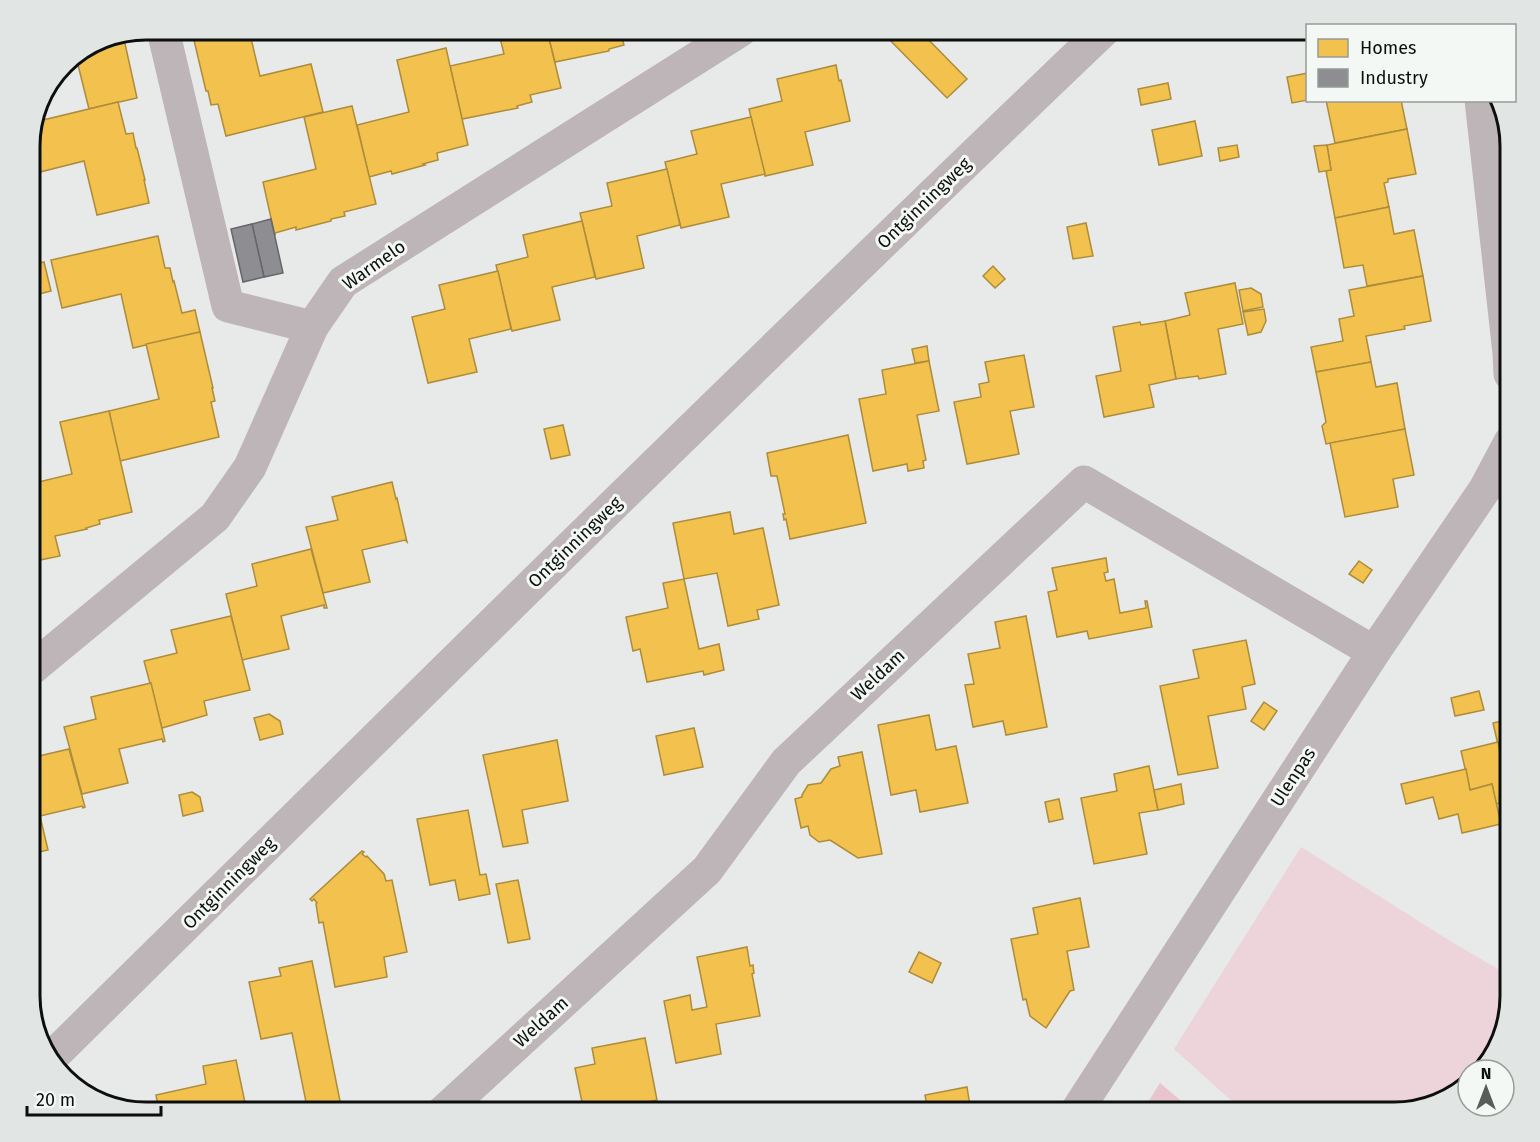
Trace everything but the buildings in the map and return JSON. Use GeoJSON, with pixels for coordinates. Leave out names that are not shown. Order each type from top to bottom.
{"type":"FeatureCollection","features":[{"type":"Feature","properties":{"kind":"street"},"geometry":{"type":"LineString","coordinates":[[165,40],[228,306],[312,327]]}},
{"type":"Feature","properties":{"kind":"street","name":"Warmelo"},"geometry":{"type":"LineString","coordinates":[[41,661],[215,517],[250,467],[312,327],[343,282],[725,40]]}},
{"type":"Feature","properties":{"kind":"street","name":"Ontginningweg"},"geometry":{"type":"LineString","coordinates":[[57,1052],[517,598],[1094,40]]}},
{"type":"Feature","properties":{"kind":"street"},"geometry":{"type":"LineString","coordinates":[[1481,102],[1500,272]]}},
{"type":"Feature","properties":{"kind":"street","name":"Ulenpas"},"geometry":{"type":"LineString","coordinates":[[1082,1102],[1374,652],[1485,489],[1500,461]]}},
{"type":"Feature","properties":{"kind":"street","name":"Weldam"},"geometry":{"type":"LineString","coordinates":[[454,1102],[707,870],[786,762],[1084,482],[1374,652]]}},
{"type":"Feature","properties":{"kind":"shaded area"},"geometry":{"type":"Polygon","coordinates":[[[1301,847],[1500,970],[1497,1016],[1489,1042],[1479,1058],[1456,1058],[1456,1081],[1440,1091],[1421,1098],[1393,1102],[1233,1102],[1174,1049],[1301,847]]]}},
{"type":"Feature","properties":{"kind":"shaded area"},"geometry":{"type":"Polygon","coordinates":[[[1160,1083],[1182,1102],[1148,1102],[1160,1083]]]}}]}
